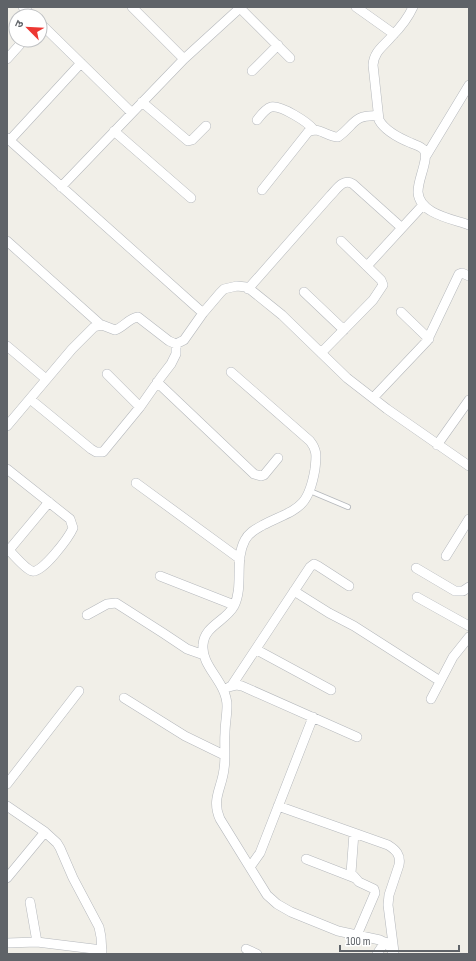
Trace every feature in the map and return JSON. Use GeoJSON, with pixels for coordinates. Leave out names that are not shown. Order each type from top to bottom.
{"type":"FeatureCollection","features":[{"type":"Feature","properties":{"kind":"street"},"geometry":{"type":"LineString","coordinates":[[132,7],[184,59]]}},
{"type":"Feature","properties":{"kind":"street"},"geometry":{"type":"LineString","coordinates":[[61,187],[184,59],[240,7],[290,58]]}},
{"type":"Feature","properties":{"kind":"street"},"geometry":{"type":"LineString","coordinates":[[356,7],[394,34]]}},
{"type":"Feature","properties":{"kind":"street"},"geometry":{"type":"LineString","coordinates":[[413,7],[403,24],[378,50],[373,60],[378,116],[382,125],[396,136],[421,148],[426,156]]}},
{"type":"Feature","properties":{"kind":"street"},"geometry":{"type":"LineString","coordinates":[[48,31],[132,113]]}},
{"type":"Feature","properties":{"kind":"street"},"geometry":{"type":"LineString","coordinates":[[252,71],[278,46]]}},
{"type":"Feature","properties":{"kind":"street"},"geometry":{"type":"LineString","coordinates":[[7,60],[17,48]]}},
{"type":"Feature","properties":{"kind":"street"},"geometry":{"type":"LineString","coordinates":[[81,63],[8,139],[203,313]]}},
{"type":"Feature","properties":{"kind":"street"},"geometry":{"type":"LineString","coordinates":[[468,87],[426,156],[418,192],[420,202],[423,205],[437,214],[469,225]]}},
{"type":"Feature","properties":{"kind":"street"},"geometry":{"type":"LineString","coordinates":[[142,102],[188,141],[192,140],[206,126]]}},
{"type":"Feature","properties":{"kind":"street"},"geometry":{"type":"LineString","coordinates":[[257,120],[267,109],[275,107],[308,123],[314,130]]}},
{"type":"Feature","properties":{"kind":"street"},"geometry":{"type":"LineString","coordinates":[[262,190],[308,132],[314,130],[322,131],[338,138],[360,117],[378,116]]}},
{"type":"Feature","properties":{"kind":"street"},"geometry":{"type":"LineString","coordinates":[[114,131],[191,198]]}},
{"type":"Feature","properties":{"kind":"street"},"geometry":{"type":"LineString","coordinates":[[248,289],[344,182],[350,183],[357,188],[402,228]]}},
{"type":"Feature","properties":{"kind":"street"},"geometry":{"type":"LineString","coordinates":[[367,266],[423,205]]}},
{"type":"Feature","properties":{"kind":"street"},"geometry":{"type":"LineString","coordinates":[[7,241],[101,325],[115,330],[133,318],[138,317],[169,341],[176,344],[184,340],[203,313],[224,289],[242,286],[282,315],[347,378],[469,466]]}},
{"type":"Feature","properties":{"kind":"street"},"geometry":{"type":"LineString","coordinates":[[321,353],[373,300],[383,287],[381,280],[340,241]]}},
{"type":"Feature","properties":{"kind":"street"},"geometry":{"type":"LineString","coordinates":[[373,398],[424,346],[459,274],[462,273],[469,276]]}},
{"type":"Feature","properties":{"kind":"street"},"geometry":{"type":"LineString","coordinates":[[304,292],[344,330]]}},
{"type":"Feature","properties":{"kind":"street"},"geometry":{"type":"LineString","coordinates":[[401,312],[429,338]]}},
{"type":"Feature","properties":{"kind":"street"},"geometry":{"type":"LineString","coordinates":[[8,423],[72,349],[94,327],[101,325]]}},
{"type":"Feature","properties":{"kind":"street"},"geometry":{"type":"LineString","coordinates":[[30,399],[91,449],[100,453],[105,450],[140,407],[174,360],[176,344]]}},
{"type":"Feature","properties":{"kind":"street"},"geometry":{"type":"LineString","coordinates":[[7,346],[46,379]]}},
{"type":"Feature","properties":{"kind":"street"},"geometry":{"type":"LineString","coordinates":[[228,688],[204,655],[202,646],[206,633],[226,616],[234,605],[237,597],[240,559],[244,541],[251,532],[300,506],[304,502],[310,491],[317,454],[313,445],[231,372]]}},
{"type":"Feature","properties":{"kind":"street"},"geometry":{"type":"LineString","coordinates":[[107,374],[140,407]]}},
{"type":"Feature","properties":{"kind":"street"},"geometry":{"type":"LineString","coordinates":[[157,382],[254,474],[261,476],[264,475],[278,458]]}},
{"type":"Feature","properties":{"kind":"street"},"geometry":{"type":"LineString","coordinates":[[437,444],[469,400]]}},
{"type":"Feature","properties":{"kind":"street"},"geometry":{"type":"LineString","coordinates":[[7,469],[49,502],[70,519],[73,524],[72,532],[44,567],[32,572],[8,549],[49,502]]}},
{"type":"Feature","properties":{"kind":"street"},"geometry":{"type":"LineString","coordinates":[[136,483],[240,559]]}},
{"type":"Feature","properties":{"kind":"street"},"geometry":{"type":"LineString","coordinates":[[446,556],[469,519]]}},
{"type":"Feature","properties":{"kind":"street"},"geometry":{"type":"LineString","coordinates":[[349,586],[314,564],[310,567],[257,650],[228,688],[223,775],[216,801],[216,811],[268,894],[282,908],[338,931],[385,942],[394,954]]}},
{"type":"Feature","properties":{"kind":"street"},"geometry":{"type":"LineString","coordinates":[[416,568],[455,591],[463,591],[469,587]]}},
{"type":"Feature","properties":{"kind":"street"},"geometry":{"type":"LineString","coordinates":[[160,576],[234,605]]}},
{"type":"Feature","properties":{"kind":"street"},"geometry":{"type":"LineString","coordinates":[[294,591],[329,613],[354,626],[440,681]]}},
{"type":"Feature","properties":{"kind":"street"},"geometry":{"type":"LineString","coordinates":[[417,597],[469,626]]}},
{"type":"Feature","properties":{"kind":"street"},"geometry":{"type":"LineString","coordinates":[[87,615],[108,604],[116,603],[187,649],[204,655]]}},
{"type":"Feature","properties":{"kind":"street"},"geometry":{"type":"LineString","coordinates":[[431,699],[453,657],[469,637]]}},
{"type":"Feature","properties":{"kind":"street"},"geometry":{"type":"LineString","coordinates":[[257,650],[331,690]]}},
{"type":"Feature","properties":{"kind":"street"},"geometry":{"type":"LineString","coordinates":[[228,688],[242,686],[357,737]]}},
{"type":"Feature","properties":{"kind":"street"},"geometry":{"type":"LineString","coordinates":[[7,784],[80,691]]}},
{"type":"Feature","properties":{"kind":"street"},"geometry":{"type":"LineString","coordinates":[[124,698],[185,736],[224,755]]}},
{"type":"Feature","properties":{"kind":"street"},"geometry":{"type":"LineString","coordinates":[[250,867],[260,853],[313,717]]}},
{"type":"Feature","properties":{"kind":"street"},"geometry":{"type":"LineString","coordinates":[[7,806],[57,843],[64,854],[73,878],[99,927],[102,952],[38,942],[7,943]]}},
{"type":"Feature","properties":{"kind":"street"},"geometry":{"type":"LineString","coordinates":[[278,806],[394,848],[399,855],[400,865],[388,905],[394,954]]}},
{"type":"Feature","properties":{"kind":"street"},"geometry":{"type":"LineString","coordinates":[[7,878],[44,832]]}},
{"type":"Feature","properties":{"kind":"street"},"geometry":{"type":"LineString","coordinates":[[354,833],[351,869],[352,875],[355,878]]}},
{"type":"Feature","properties":{"kind":"street"},"geometry":{"type":"LineString","coordinates":[[306,859],[355,878],[374,889],[375,893],[357,935]]}},
{"type":"Feature","properties":{"kind":"street"},"geometry":{"type":"LineString","coordinates":[[30,902],[38,942]]}},
{"type":"Feature","properties":{"kind":"street"},"geometry":{"type":"LineString","coordinates":[[377,954],[385,942]]}},
{"type":"Feature","properties":{"kind":"street"},"geometry":{"type":"LineString","coordinates":[[246,949],[257,954]]}},
{"type":"Feature","properties":{"kind":"lane"},"geometry":{"type":"LineString","coordinates":[[310,491],[348,507]]}}]}
